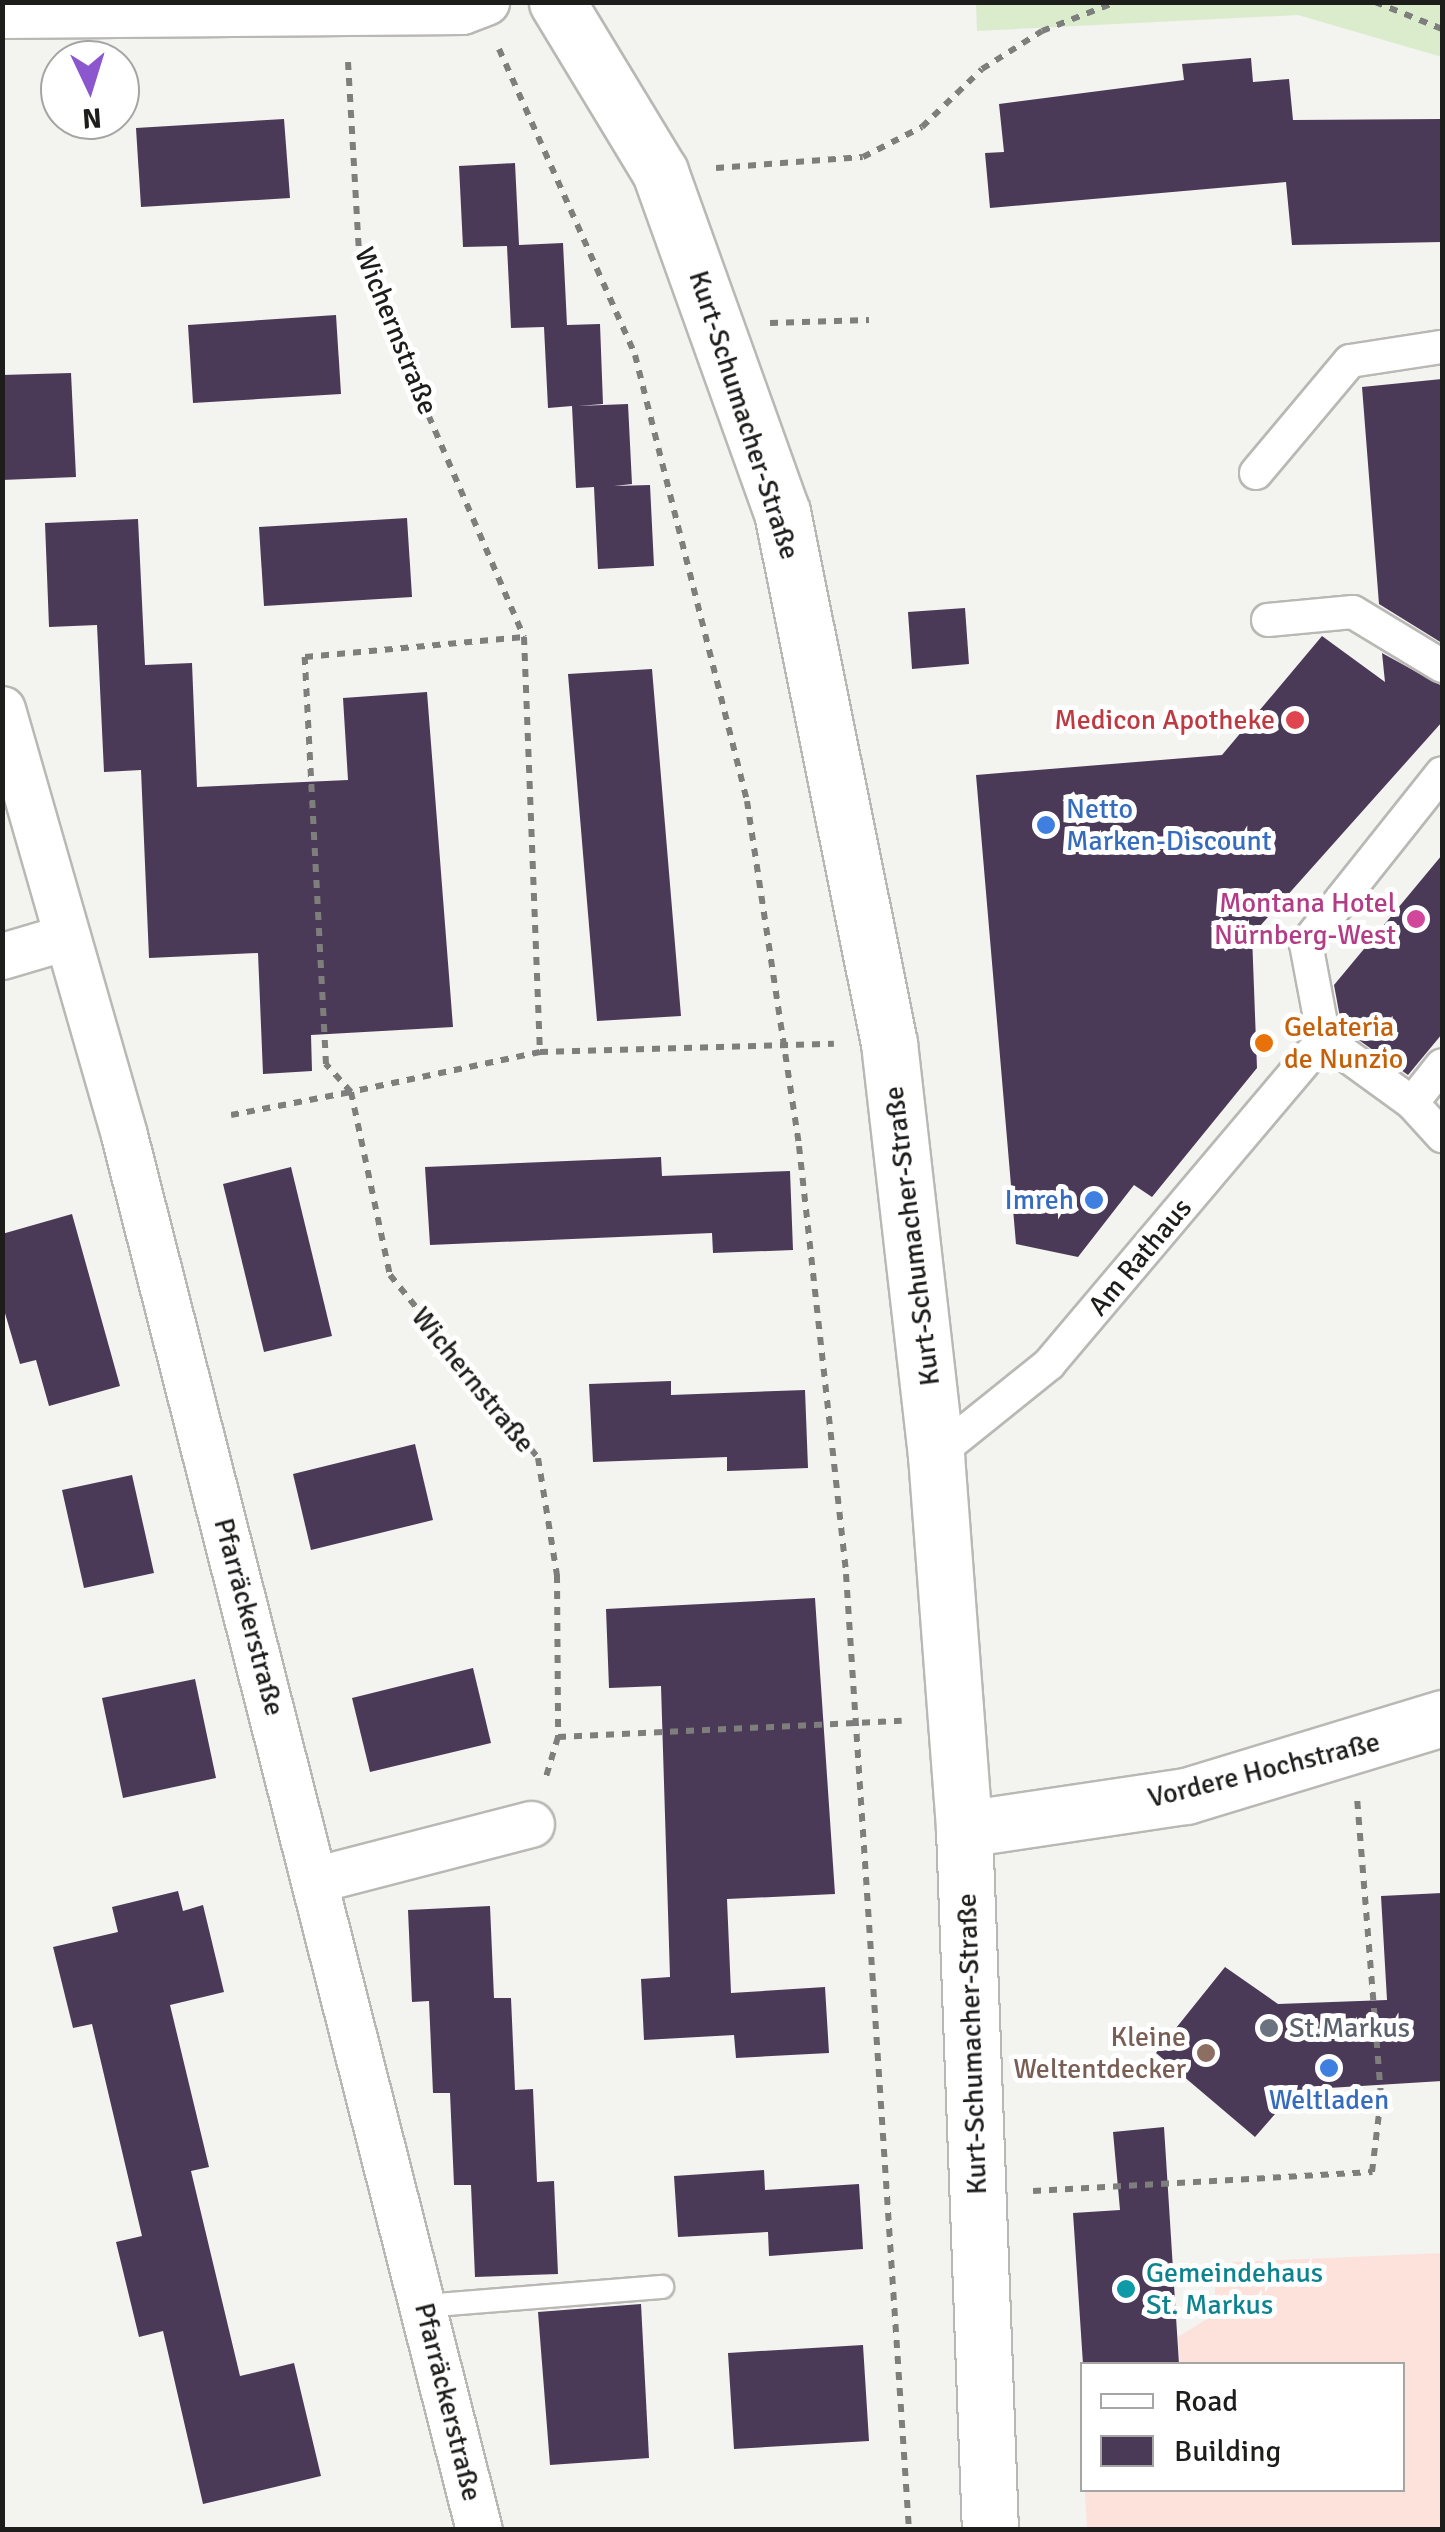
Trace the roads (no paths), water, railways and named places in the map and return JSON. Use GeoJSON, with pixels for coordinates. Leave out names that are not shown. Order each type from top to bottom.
{"type":"FeatureCollection","features":[{"type":"Feature","properties":{"kind":"street","name":"Kurt-Schumacher-Straße"},"geometry":{"type":"LineString","coordinates":[[557,2],[660,172],[782,512],[890,1043],[936,1455],[964,1829],[990,2530]]}},
{"type":"Feature","properties":{"kind":"street"},"geometry":{"type":"LineString","coordinates":[[2,15],[482,4]]}},
{"type":"Feature","properties":{"kind":"street"},"geometry":{"type":"LineString","coordinates":[[1256,473],[1350,361],[1442,347]]}},
{"type":"Feature","properties":{"kind":"street"},"geometry":{"type":"LineString","coordinates":[[1268,620],[1352,612],[1442,666]]}},
{"type":"Feature","properties":{"kind":"street","name":"Pfarräckerstraße"},"geometry":{"type":"LineString","coordinates":[[2,709],[318,1879],[480,2530]]}},
{"type":"Feature","properties":{"kind":"street"},"geometry":{"type":"LineString","coordinates":[[1442,773],[1306,944],[1324,1039],[1412,1103],[1442,1136]]}},
{"type":"Feature","properties":{"kind":"street"},"geometry":{"type":"LineString","coordinates":[[2,956],[66,937]]}},
{"type":"Feature","properties":{"kind":"street","name":"Am Rathaus"},"geometry":{"type":"LineString","coordinates":[[936,1455],[1049,1364],[1324,1039]]}},
{"type":"Feature","properties":{"kind":"street"},"geometry":{"type":"LineString","coordinates":[[1412,1103],[1442,1065]]}},
{"type":"Feature","properties":{"kind":"street","name":"Vordere Hochstraße"},"geometry":{"type":"LineString","coordinates":[[964,1829],[1186,1796],[1353,1752],[1442,1718]]}},
{"type":"Feature","properties":{"kind":"street"},"geometry":{"type":"LineString","coordinates":[[318,1879],[531,1824]]}},
{"type":"Feature","properties":{"kind":"lane"},"geometry":{"type":"LineString","coordinates":[[424,2306],[662,2287]]}},
{"type":"Feature","properties":{"kind":"place","name":"Medicon Apotheke"},"geometry":{"type":"Point","coordinates":[1295,720]}},
{"type":"Feature","properties":{"kind":"place","name":"Netto Marken-Discount"},"geometry":{"type":"Point","coordinates":[1046,825]}},
{"type":"Feature","properties":{"kind":"place","name":"Montana Hotel Nürnberg-West"},"geometry":{"type":"Point","coordinates":[1416,919]}},
{"type":"Feature","properties":{"kind":"place","name":"Gelateria de Nunzio"},"geometry":{"type":"Point","coordinates":[1264,1043]}},
{"type":"Feature","properties":{"kind":"place","name":"Imreh"},"geometry":{"type":"Point","coordinates":[1094,1200]}},
{"type":"Feature","properties":{"kind":"place","name":"St.Markus"},"geometry":{"type":"Point","coordinates":[1269,2028]}},
{"type":"Feature","properties":{"kind":"place","name":"Kleine Weltentdecker"},"geometry":{"type":"Point","coordinates":[1206,2053]}},
{"type":"Feature","properties":{"kind":"place","name":"Weltladen"},"geometry":{"type":"Point","coordinates":[1329,2068]}},
{"type":"Feature","properties":{"kind":"place","name":"Gemeindehaus St. Markus"},"geometry":{"type":"Point","coordinates":[1126,2289]}}]}
